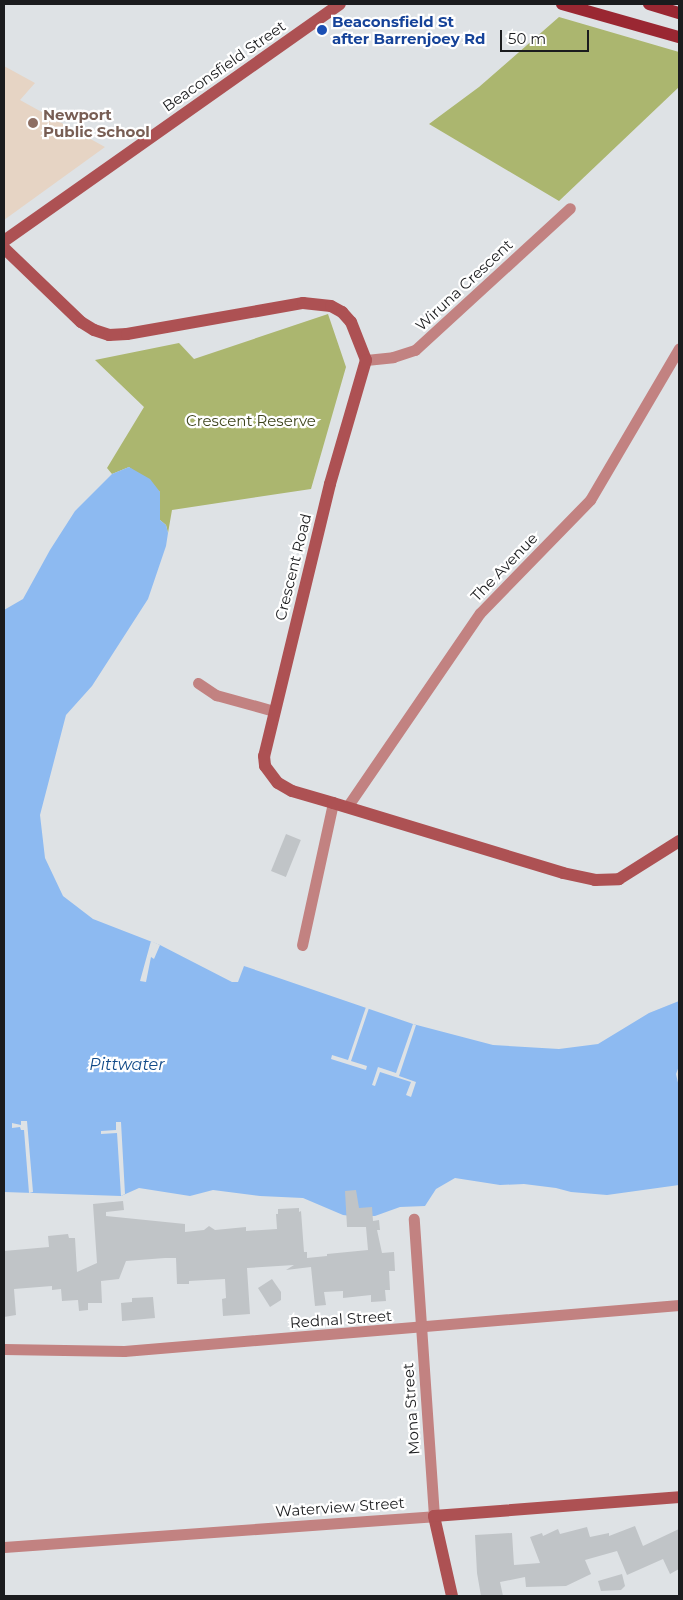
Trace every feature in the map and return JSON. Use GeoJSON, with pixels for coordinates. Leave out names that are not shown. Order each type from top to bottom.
{"type":"FeatureCollection","features":[{"type":"Feature","properties":{"kind":"main road"},"geometry":{"type":"LineString","coordinates":[[562,4],[679,37]]}},
{"type":"Feature","properties":{"kind":"main road"},"geometry":{"type":"LineString","coordinates":[[649,4],[679,13]]}},
{"type":"Feature","properties":{"kind":"street","name":"Beaconsfield Street"},"geometry":{"type":"LineString","coordinates":[[4,241],[340,4]]}},
{"type":"Feature","properties":{"kind":"street","name":"Wiruna Crescent"},"geometry":{"type":"LineString","coordinates":[[366,360],[416,350],[570,208]]}},
{"type":"Feature","properties":{"kind":"street"},"geometry":{"type":"LineString","coordinates":[[4,248],[81,322],[94,330],[109,335],[128,334],[303,303],[325,304],[342,312],[351,322],[366,360]]}},
{"type":"Feature","properties":{"kind":"street","name":"The Avenue"},"geometry":{"type":"LineString","coordinates":[[347,807],[480,613],[590,500],[679,348]]}},
{"type":"Feature","properties":{"kind":"street","name":"Crescent Road"},"geometry":{"type":"LineString","coordinates":[[366,360],[330,484],[274,711],[264,756],[271,776],[278,783],[292,790],[563,873],[595,880],[620,879],[679,841]]}},
{"type":"Feature","properties":{"kind":"street"},"geometry":{"type":"LineString","coordinates":[[198,683],[216,695],[274,711]]}},
{"type":"Feature","properties":{"kind":"street"},"geometry":{"type":"LineString","coordinates":[[302,945],[333,803]]}},
{"type":"Feature","properties":{"kind":"street","name":"Mona Street"},"geometry":{"type":"LineString","coordinates":[[414,1218],[423,1328],[434,1516],[452,1596]]}},
{"type":"Feature","properties":{"kind":"street","name":"Rednal Street"},"geometry":{"type":"LineString","coordinates":[[4,1349],[124,1351],[679,1306]]}},
{"type":"Feature","properties":{"kind":"street","name":"Waterview Street"},"geometry":{"type":"LineString","coordinates":[[4,1547],[679,1497]]}},
{"type":"Feature","properties":{"kind":"shaded area","name":"Newport Public School"},"geometry":{"type":"Polygon","coordinates":[[[4,66],[35,83],[20,100],[105,147],[4,220],[4,66]]]}},
{"type":"Feature","properties":{"kind":"green space"},"geometry":{"type":"Polygon","coordinates":[[[559,17],[679,52],[679,87],[559,201],[429,124],[479,87],[559,17]]]}},
{"type":"Feature","properties":{"kind":"green space","name":"Crescent Reserve"},"geometry":{"type":"Polygon","coordinates":[[[328,314],[346,367],[311,489],[172,510],[168,533],[166,525],[160,520],[160,492],[129,467],[112,474],[107,468],[144,407],[95,360],[179,343],[194,359],[328,314]]]}},
{"type":"Feature","properties":{"kind":"water","name":"Pittwater"},"geometry":{"type":"Polygon","coordinates":[[[129,467],[150,479],[160,492],[160,520],[166,525],[168,533],[166,546],[148,599],[92,686],[66,715],[40,815],[45,858],[63,896],[93,919],[160,945],[232,982],[238,982],[244,966],[413,1024],[493,1045],[559,1049],[598,1044],[649,1013],[679,1001],[679,1066],[676,1074],[679,1087],[679,1185],[607,1195],[571,1192],[524,1184],[500,1185],[455,1178],[436,1189],[425,1206],[400,1207],[375,1216],[343,1215],[303,1198],[260,1196],[213,1190],[190,1196],[139,1188],[121,1196],[4,1192],[4,610],[23,599],[50,550],[75,511],[112,474],[129,467]]]}},
{"type":"Feature","properties":{"kind":"pier"},"geometry":{"type":"Polygon","coordinates":[[[151,941],[160,945],[154,959],[151,957],[146,982],[140,981],[151,941]]]}},
{"type":"Feature","properties":{"kind":"pier"},"geometry":{"type":"Polygon","coordinates":[[[366,1007],[369,1008],[351,1061],[367,1066],[366,1070],[331,1059],[332,1055],[348,1060],[366,1007]]]}},
{"type":"Feature","properties":{"kind":"pier"},"geometry":{"type":"Polygon","coordinates":[[[413,1024],[416,1025],[399,1076],[416,1082],[411,1097],[406,1095],[411,1082],[380,1072],[375,1086],[372,1085],[378,1067],[396,1073],[413,1024]]]}},
{"type":"Feature","properties":{"kind":"pier"},"geometry":{"type":"Polygon","coordinates":[[[21,1121],[27,1121],[33,1192],[29,1193],[24,1130],[21,1130],[20,1127],[12,1128],[12,1123],[21,1125],[21,1121]]]}},
{"type":"Feature","properties":{"kind":"pier"},"geometry":{"type":"Polygon","coordinates":[[[116,1122],[121,1122],[125,1194],[121,1196],[117,1133],[101,1134],[101,1131],[116,1130],[116,1122]]]}},
{"type":"Feature","properties":{"kind":"building"},"geometry":{"type":"Polygon","coordinates":[[[286,834],[301,840],[286,877],[271,871],[286,834]]]}},
{"type":"Feature","properties":{"kind":"building"},"geometry":{"type":"Polygon","coordinates":[[[356,1190],[359,1208],[372,1207],[373,1221],[379,1220],[380,1230],[377,1230],[382,1253],[394,1252],[395,1271],[389,1271],[390,1290],[385,1290],[386,1301],[371,1302],[371,1295],[343,1298],[343,1291],[324,1292],[326,1305],[315,1306],[311,1267],[286,1270],[294,1265],[247,1268],[250,1314],[223,1316],[222,1299],[226,1298],[225,1279],[189,1281],[189,1284],[177,1284],[176,1258],[165,1258],[126,1261],[119,1279],[101,1281],[102,1303],[88,1303],[88,1310],[79,1311],[78,1300],[62,1301],[61,1289],[52,1290],[52,1286],[14,1289],[16,1315],[4,1317],[4,1251],[49,1247],[48,1236],[68,1234],[69,1238],[75,1238],[77,1272],[97,1263],[93,1204],[123,1201],[124,1210],[106,1212],[106,1216],[185,1224],[185,1232],[204,1230],[209,1226],[215,1230],[246,1227],[246,1231],[277,1229],[276,1214],[278,1214],[278,1209],[299,1208],[299,1212],[301,1211],[304,1252],[307,1252],[307,1258],[368,1250],[366,1227],[347,1227],[345,1191],[356,1190]]]}},
{"type":"Feature","properties":{"kind":"building"},"geometry":{"type":"Polygon","coordinates":[[[272,1279],[281,1292],[281,1300],[270,1307],[258,1288],[272,1279]]]}},
{"type":"Feature","properties":{"kind":"building"},"geometry":{"type":"Polygon","coordinates":[[[153,1297],[155,1318],[122,1321],[121,1303],[132,1302],[132,1298],[153,1297]]]}},
{"type":"Feature","properties":{"kind":"building"},"geometry":{"type":"Polygon","coordinates":[[[635,1526],[643,1546],[679,1529],[679,1569],[670,1574],[663,1559],[627,1575],[617,1551],[585,1560],[591,1574],[566,1586],[526,1587],[525,1577],[500,1582],[503,1596],[481,1596],[477,1573],[475,1535],[512,1533],[514,1565],[540,1563],[530,1537],[542,1533],[543,1536],[558,1529],[560,1534],[587,1527],[590,1537],[609,1533],[609,1536],[635,1526]]]}},
{"type":"Feature","properties":{"kind":"building"},"geometry":{"type":"Polygon","coordinates":[[[622,1574],[625,1586],[621,1590],[601,1591],[598,1581],[622,1574]]]}},
{"type":"Feature","properties":{"kind":"place","name":"Beaconsfield St after Barrenjoey Rd"},"geometry":{"type":"Point","coordinates":[322,30]}},
{"type":"Feature","properties":{"kind":"place","name":"Newport Public School"},"geometry":{"type":"Point","coordinates":[33,123]}}]}
